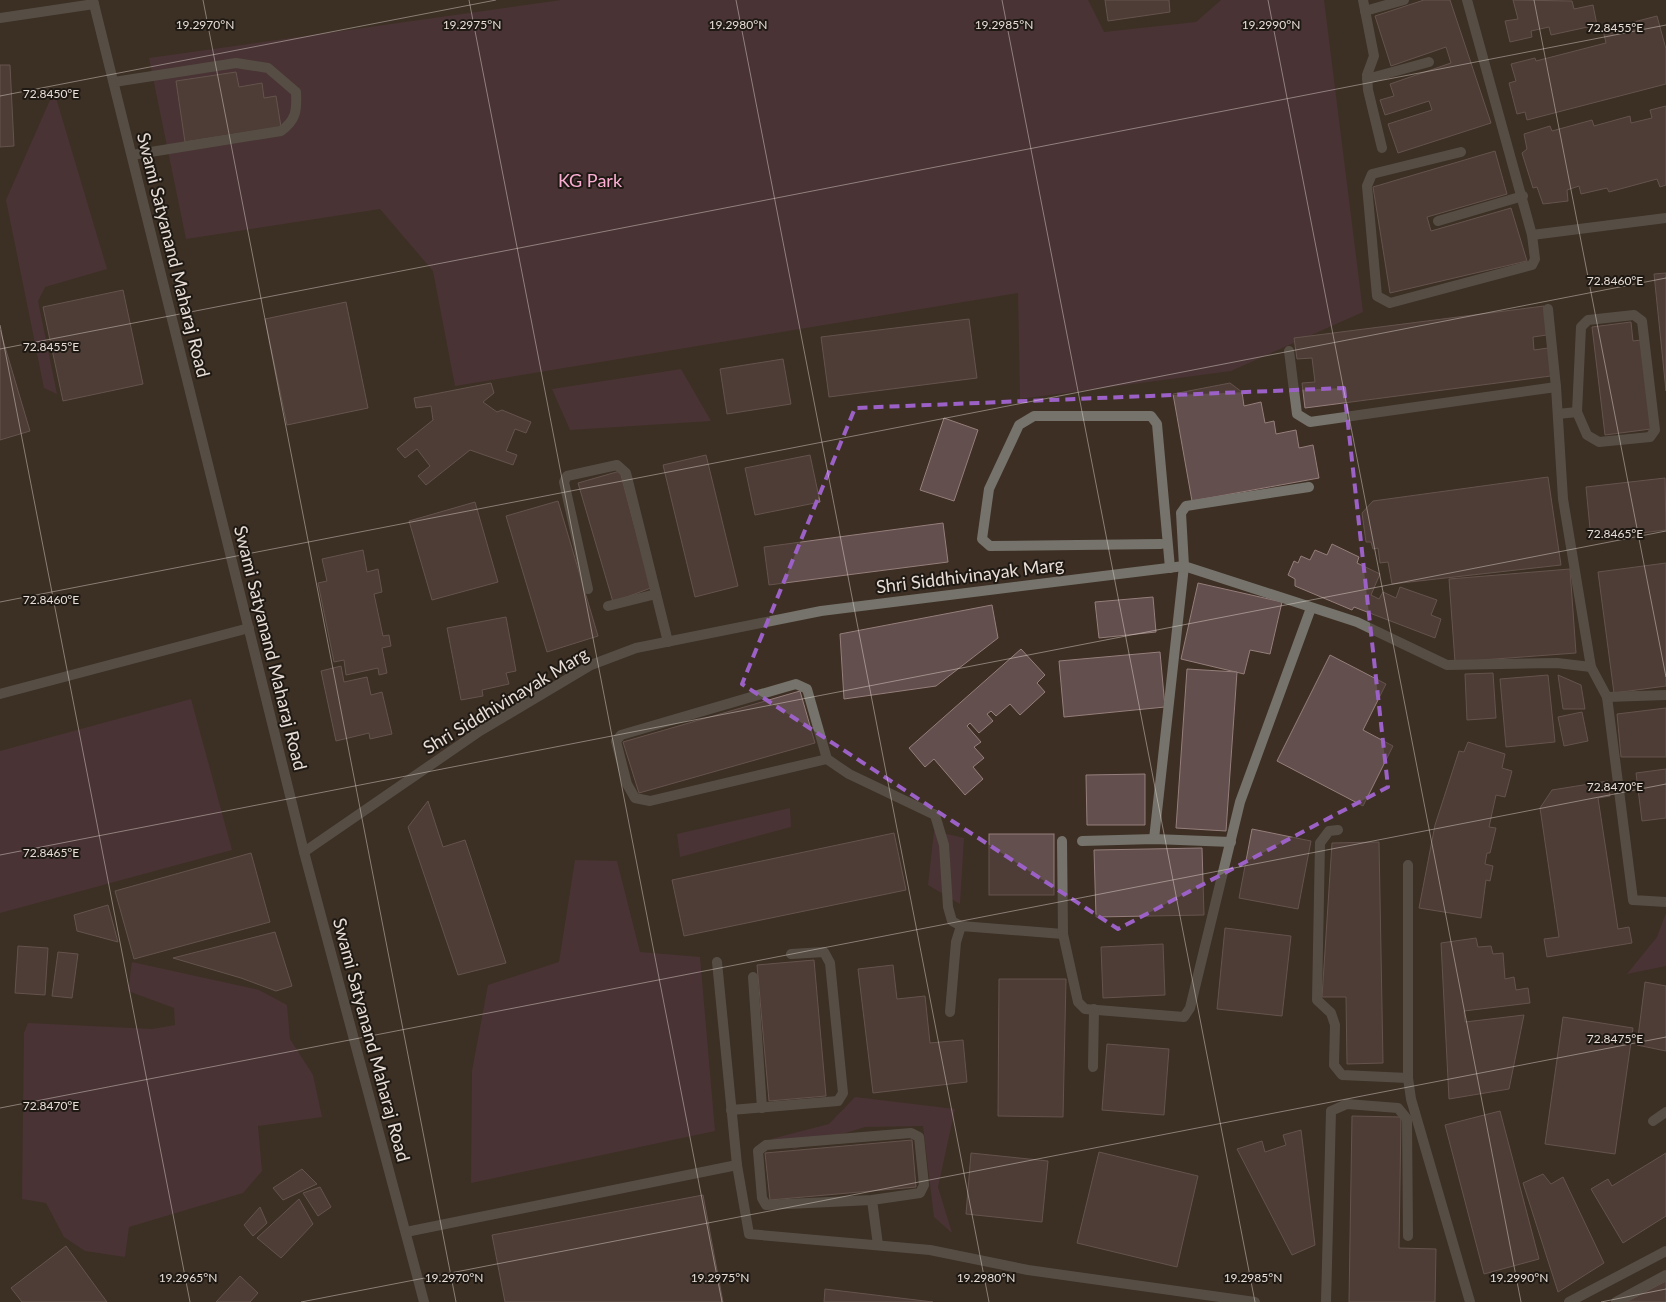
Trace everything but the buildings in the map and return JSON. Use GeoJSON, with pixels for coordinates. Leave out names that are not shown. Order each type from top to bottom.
{"type":"FeatureCollection","features":[{"type":"Feature","properties":{"kind":"street"},"geometry":{"type":"LineString","coordinates":[[1363,0],[1374,56],[1367,79],[1368,90],[1382,148]]}},
{"type":"Feature","properties":{"kind":"street"},"geometry":{"type":"LineString","coordinates":[[1365,12],[1404,0]]}},
{"type":"Feature","properties":{"kind":"street"},"geometry":{"type":"LineString","coordinates":[[1461,152],[1372,174],[1367,186],[1377,296],[1390,303],[1532,265],[1535,259],[1532,235],[1522,196],[1467,0]]}},
{"type":"Feature","properties":{"kind":"street"},"geometry":{"type":"LineString","coordinates":[[0,18],[94,2]]}},
{"type":"Feature","properties":{"kind":"street","name":"Swami Satyanand Maharaj Road"},"geometry":{"type":"LineString","coordinates":[[94,2],[304,852],[424,1302]]}},
{"type":"Feature","properties":{"kind":"street"},"geometry":{"type":"LineString","coordinates":[[1367,79],[1429,62]]}},
{"type":"Feature","properties":{"kind":"street"},"geometry":{"type":"LineString","coordinates":[[114,82],[236,63],[268,68],[296,92],[297,114],[289,125],[281,131],[132,155]]}},
{"type":"Feature","properties":{"kind":"street"},"geometry":{"type":"LineString","coordinates":[[1438,221],[1522,196]]}},
{"type":"Feature","properties":{"kind":"street"},"geometry":{"type":"LineString","coordinates":[[1532,235],[1666,218]]}},
{"type":"Feature","properties":{"kind":"street"},"geometry":{"type":"LineString","coordinates":[[1548,309],[1556,388],[1563,499],[1591,667],[1606,697],[1633,900],[1666,902]]}},
{"type":"Feature","properties":{"kind":"street"},"geometry":{"type":"LineString","coordinates":[[1634,315],[1642,321],[1655,430],[1650,436],[1598,442],[1586,435],[1577,412],[1581,326],[1588,320],[1634,315]]}},
{"type":"Feature","properties":{"kind":"street"},"geometry":{"type":"LineString","coordinates":[[1289,351],[1297,414],[1310,422],[1556,388]]}},
{"type":"Feature","properties":{"kind":"street"},"geometry":{"type":"LineString","coordinates":[[1558,414],[1577,412]]}},
{"type":"Feature","properties":{"kind":"street"},"geometry":{"type":"LineString","coordinates":[[1161,544],[990,546],[982,538],[989,489],[1019,425],[1034,416],[1151,416],[1157,424],[1170,568]]}},
{"type":"Feature","properties":{"kind":"street"},"geometry":{"type":"LineString","coordinates":[[588,589],[564,482],[567,476],[617,465],[626,473],[668,642]]}},
{"type":"Feature","properties":{"kind":"street"},"geometry":{"type":"LineString","coordinates":[[1154,839],[1184,566],[1181,513],[1186,506],[1309,487]]}},
{"type":"Feature","properties":{"kind":"street","name":"Shri Siddhivinayak Marg"},"geometry":{"type":"LineString","coordinates":[[304,852],[480,731],[591,665],[636,648],[821,611],[1184,566],[1357,622],[1448,665],[1557,663],[1591,667]]}},
{"type":"Feature","properties":{"kind":"street"},"geometry":{"type":"LineString","coordinates":[[608,606],[656,594]]}},
{"type":"Feature","properties":{"kind":"street"},"geometry":{"type":"LineString","coordinates":[[1062,841],[1063,934],[1078,1002],[1084,1008],[1184,1018],[1193,999],[1240,802],[1311,608]]}},
{"type":"Feature","properties":{"kind":"street"},"geometry":{"type":"LineString","coordinates":[[0,694],[249,628]]}},
{"type":"Feature","properties":{"kind":"street"},"geometry":{"type":"LineString","coordinates":[[827,759],[650,801],[635,798],[627,784],[616,741],[621,735],[796,684],[807,689],[827,759],[849,774],[935,815],[944,845],[948,907],[952,920],[961,926],[1063,934]]}},
{"type":"Feature","properties":{"kind":"street"},"geometry":{"type":"LineString","coordinates":[[1606,697],[1666,695]]}},
{"type":"Feature","properties":{"kind":"street"},"geometry":{"type":"LineString","coordinates":[[1338,830],[1329,831],[1320,843],[1317,990],[1317,1000],[1331,1013],[1336,1026],[1334,1065],[1342,1075],[1408,1078]]}},
{"type":"Feature","properties":{"kind":"street"},"geometry":{"type":"LineString","coordinates":[[1082,841],[1154,839],[1231,842]]}},
{"type":"Feature","properties":{"kind":"street"},"geometry":{"type":"LineString","coordinates":[[1408,865],[1408,1078],[1412,1099],[1470,1302]]}},
{"type":"Feature","properties":{"kind":"street"},"geometry":{"type":"LineString","coordinates":[[950,1012],[956,942],[961,926]]}},
{"type":"Feature","properties":{"kind":"street"},"geometry":{"type":"LineString","coordinates":[[732,1110],[838,1101],[843,1094],[830,962],[824,952],[791,954]]}},
{"type":"Feature","properties":{"kind":"street"},"geometry":{"type":"LineString","coordinates":[[717,962],[737,1165],[749,1234],[930,1250],[1028,1270],[1255,1302]]}},
{"type":"Feature","properties":{"kind":"street"},"geometry":{"type":"LineString","coordinates":[[753,978],[762,1108]]}},
{"type":"Feature","properties":{"kind":"street"},"geometry":{"type":"LineString","coordinates":[[1093,1067],[1094,1009]]}},
{"type":"Feature","properties":{"kind":"street"},"geometry":{"type":"LineString","coordinates":[[1326,1302],[1331,1111],[1347,1104],[1398,1108],[1407,1119],[1408,1236]]}},
{"type":"Feature","properties":{"kind":"street"},"geometry":{"type":"LineString","coordinates":[[1653,1122],[1666,1112]]}},
{"type":"Feature","properties":{"kind":"street"},"geometry":{"type":"LineString","coordinates":[[911,1133],[919,1137],[924,1185],[920,1193],[872,1200],[766,1206],[762,1198],[758,1151],[766,1145],[911,1133]]}},
{"type":"Feature","properties":{"kind":"street"},"geometry":{"type":"LineString","coordinates":[[406,1232],[737,1165]]}},
{"type":"Feature","properties":{"kind":"street"},"geometry":{"type":"LineString","coordinates":[[872,1200],[878,1245]]}},
{"type":"Feature","properties":{"kind":"street"},"geometry":{"type":"LineString","coordinates":[[1569,1302],[1666,1251]]}},
{"type":"Feature","properties":{"kind":"street"},"geometry":{"type":"LineString","coordinates":[[1616,1302],[1666,1275]]}},
{"type":"Feature","properties":{"kind":"highlighted area"},"geometry":{"type":"Polygon","coordinates":[[[1344,388],[1388,787],[1118,929],[742,684],[855,408],[1344,388]]]}},
{"type":"Feature","properties":{"kind":"green space","name":"KG Park"},"geometry":{"type":"Polygon","coordinates":[[[561,0],[1088,0],[1104,32],[1196,22],[1221,0],[1324,0],[1363,312],[1231,371],[1020,399],[1018,293],[455,386],[433,271],[380,209],[186,239],[149,58],[561,0]]]}},
{"type":"Feature","properties":{"kind":"green space"},"geometry":{"type":"Polygon","coordinates":[[[54,91],[107,269],[45,287],[38,301],[57,394],[44,388],[6,200],[54,91]]]}},
{"type":"Feature","properties":{"kind":"green space"},"geometry":{"type":"Polygon","coordinates":[[[681,369],[711,421],[570,430],[552,389],[681,369]]]}},
{"type":"Feature","properties":{"kind":"green space"},"geometry":{"type":"Polygon","coordinates":[[[191,699],[232,850],[0,913],[0,751],[191,699]]]}},
{"type":"Feature","properties":{"kind":"green space"},"geometry":{"type":"Polygon","coordinates":[[[790,808],[791,827],[680,857],[677,834],[790,808]]]}},
{"type":"Feature","properties":{"kind":"green space"},"geometry":{"type":"Polygon","coordinates":[[[934,831],[964,838],[960,904],[928,885],[934,831]]]}},
{"type":"Feature","properties":{"kind":"green space"},"geometry":{"type":"Polygon","coordinates":[[[575,860],[617,861],[640,952],[700,957],[715,1131],[471,1183],[472,1071],[488,985],[559,962],[575,860]]]}},
{"type":"Feature","properties":{"kind":"green space"},"geometry":{"type":"Polygon","coordinates":[[[1666,913],[1666,966],[1627,974],[1657,937],[1666,913]]]}},
{"type":"Feature","properties":{"kind":"green space"},"geometry":{"type":"Polygon","coordinates":[[[132,962],[259,990],[287,1005],[290,1039],[313,1075],[322,1117],[258,1126],[262,1171],[243,1193],[129,1227],[125,1257],[85,1251],[64,1237],[46,1203],[22,1199],[24,1033],[28,1023],[152,1029],[175,1025],[174,1008],[128,991],[132,962]]]}},
{"type":"Feature","properties":{"kind":"green space"},"geometry":{"type":"Polygon","coordinates":[[[855,1097],[955,1109],[938,1187],[952,1233],[934,1217],[923,1126],[865,1127],[794,1149],[771,1139],[829,1124],[855,1097]]]}}]}
